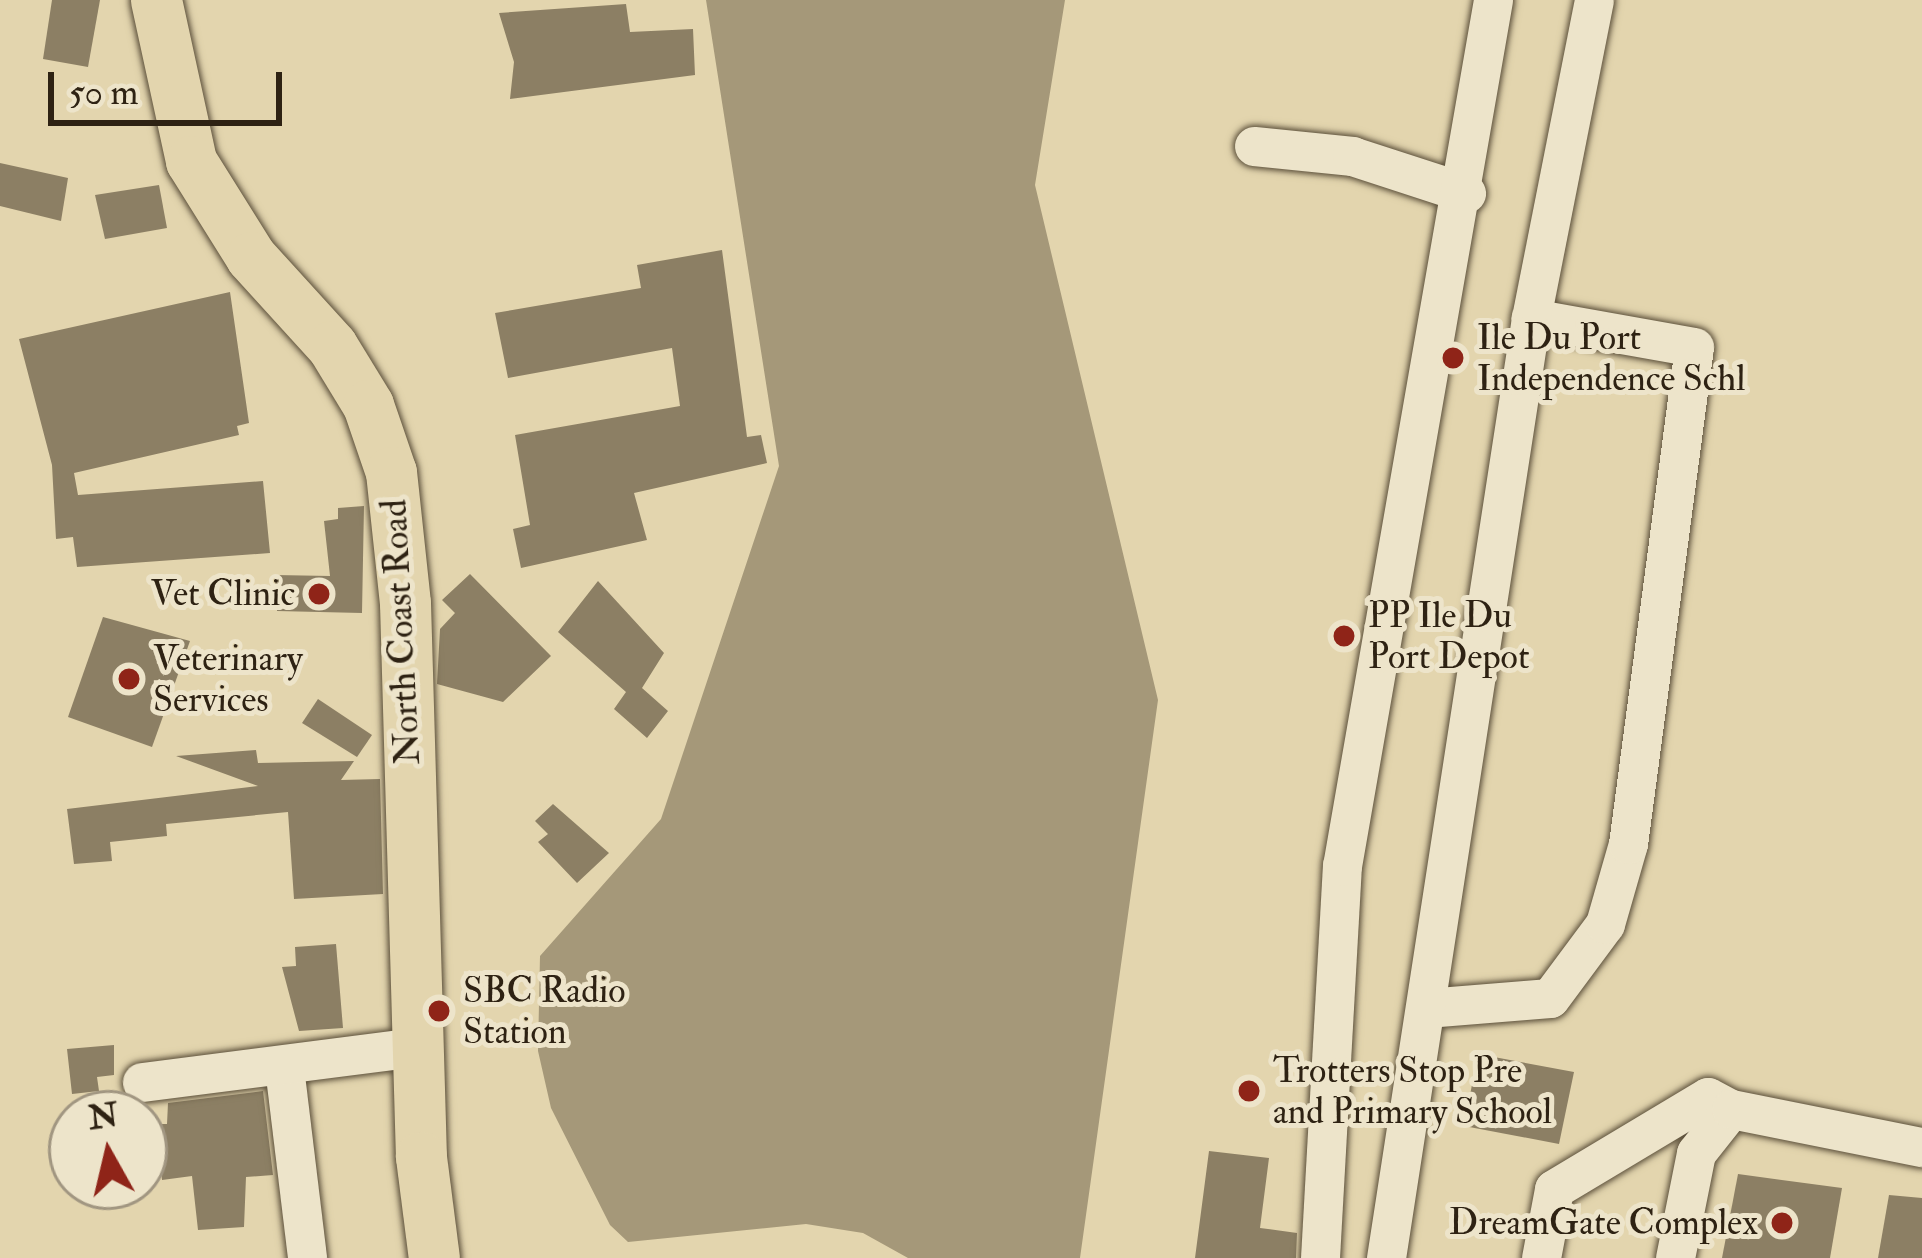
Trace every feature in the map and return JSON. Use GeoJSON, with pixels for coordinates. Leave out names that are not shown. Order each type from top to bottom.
{"type":"FeatureCollection","features":[{"type":"Feature","properties":{"kind":"main road","name":"North Coast Road"},"geometry":{"type":"LineString","coordinates":[[156,0],[191,161],[251,257],[332,346],[368,405],[391,472],[406,603],[418,1047],[434,1258]]}},
{"type":"Feature","properties":{"kind":"street"},"geometry":{"type":"LineString","coordinates":[[1320,1258],[1342,866],[1466,193],[1493,0]]}},
{"type":"Feature","properties":{"kind":"street"},"geometry":{"type":"LineString","coordinates":[[1385,1258],[1531,318],[1594,0]]}},
{"type":"Feature","properties":{"kind":"street"},"geometry":{"type":"LineString","coordinates":[[1254,146],[1352,156],[1466,193]]}},
{"type":"Feature","properties":{"kind":"street"},"geometry":{"type":"LineString","coordinates":[[1426,1008],[1550,998],[1605,924],[1628,844],[1694,346],[1531,318]]}},
{"type":"Feature","properties":{"kind":"street"},"geometry":{"type":"LineString","coordinates":[[142,1082],[418,1047]]}},
{"type":"Feature","properties":{"kind":"street"},"geometry":{"type":"LineString","coordinates":[[284,1066],[307,1258]]}},
{"type":"Feature","properties":{"kind":"street"},"geometry":{"type":"LineString","coordinates":[[1541,1258],[1554,1189],[1708,1097],[1731,1109],[1922,1147]]}},
{"type":"Feature","properties":{"kind":"street"},"geometry":{"type":"LineString","coordinates":[[1675,1258],[1696,1153],[1731,1109]]}},
{"type":"Feature","properties":{"kind":"shaded area"},"geometry":{"type":"Polygon","coordinates":[[[706,0],[1065,0],[1035,185],[1158,700],[1080,1258],[908,1258],[863,1233],[806,1224],[628,1242],[610,1225],[551,1108],[538,1051],[540,956],[661,819],[779,466],[706,0]]]}},
{"type":"Feature","properties":{"kind":"building"},"geometry":{"type":"Polygon","coordinates":[[[52,0],[100,0],[88,67],[43,59],[52,0]]]}},
{"type":"Feature","properties":{"kind":"building"},"geometry":{"type":"Polygon","coordinates":[[[626,4],[630,32],[693,29],[695,75],[510,99],[514,62],[499,13],[626,4]]]}},
{"type":"Feature","properties":{"kind":"building"},"geometry":{"type":"Polygon","coordinates":[[[0,163],[68,178],[61,221],[0,206],[0,163]]]}},
{"type":"Feature","properties":{"kind":"building"},"geometry":{"type":"Polygon","coordinates":[[[159,185],[167,228],[105,239],[95,195],[159,185]]]}},
{"type":"Feature","properties":{"kind":"building"},"geometry":{"type":"Polygon","coordinates":[[[722,250],[747,437],[761,435],[767,463],[634,493],[647,540],[521,568],[513,529],[530,525],[515,435],[680,406],[672,348],[508,378],[495,313],[641,288],[637,265],[722,250]]]}},
{"type":"Feature","properties":{"kind":"building"},"geometry":{"type":"Polygon","coordinates":[[[230,292],[249,423],[237,426],[239,435],[74,473],[78,495],[263,481],[270,553],[77,567],[73,537],[56,539],[52,465],[19,339],[230,292]]]}},
{"type":"Feature","properties":{"kind":"building"},"geometry":{"type":"Polygon","coordinates":[[[364,506],[362,613],[277,611],[275,575],[330,576],[324,521],[338,519],[338,508],[364,506]]]}},
{"type":"Feature","properties":{"kind":"building"},"geometry":{"type":"Polygon","coordinates":[[[470,574],[551,656],[503,702],[437,684],[440,629],[455,613],[442,600],[470,574]]]}},
{"type":"Feature","properties":{"kind":"building"},"geometry":{"type":"Polygon","coordinates":[[[598,581],[664,653],[642,688],[668,711],[647,738],[614,709],[626,692],[558,632],[598,581]]]}},
{"type":"Feature","properties":{"kind":"building","name":"Veterinary Services"},"geometry":{"type":"Polygon","coordinates":[[[103,617],[190,641],[152,747],[68,717],[103,617]]]}},
{"type":"Feature","properties":{"kind":"building"},"geometry":{"type":"Polygon","coordinates":[[[318,699],[372,735],[357,757],[302,723],[318,699]]]}},
{"type":"Feature","properties":{"kind":"building"},"geometry":{"type":"Polygon","coordinates":[[[256,750],[258,763],[354,761],[341,780],[380,779],[383,894],[294,899],[288,812],[166,824],[167,836],[110,842],[112,861],[74,864],[67,809],[258,786],[176,756],[256,750]]]}},
{"type":"Feature","properties":{"kind":"building"},"geometry":{"type":"Polygon","coordinates":[[[553,804],[609,853],[577,883],[538,842],[548,834],[535,821],[553,804]]]}},
{"type":"Feature","properties":{"kind":"building"},"geometry":{"type":"Polygon","coordinates":[[[336,944],[343,1028],[299,1031],[282,967],[296,966],[295,947],[336,944]]]}},
{"type":"Feature","properties":{"kind":"building"},"geometry":{"type":"Polygon","coordinates":[[[114,1045],[114,1075],[97,1077],[99,1090],[72,1090],[67,1049],[114,1045]]]}},
{"type":"Feature","properties":{"kind":"building"},"geometry":{"type":"Polygon","coordinates":[[[1478,1054],[1574,1072],[1559,1144],[1464,1126],[1478,1054]]]}},
{"type":"Feature","properties":{"kind":"building"},"geometry":{"type":"Polygon","coordinates":[[[263,1091],[273,1175],[246,1177],[244,1227],[198,1230],[192,1176],[168,1179],[168,1103],[263,1091]]]}},
{"type":"Feature","properties":{"kind":"building"},"geometry":{"type":"Polygon","coordinates":[[[1209,1151],[1269,1158],[1260,1228],[1297,1233],[1296,1258],[1195,1258],[1209,1151]]]}},
{"type":"Feature","properties":{"kind":"building","name":"DreamGate Complex"},"geometry":{"type":"Polygon","coordinates":[[[1738,1174],[1842,1188],[1830,1258],[1722,1258],[1738,1174]]]}},
{"type":"Feature","properties":{"kind":"building"},"geometry":{"type":"Polygon","coordinates":[[[1889,1195],[1922,1198],[1922,1258],[1878,1258],[1889,1195]]]}},
{"type":"Feature","properties":{"kind":"place","name":"Ile Du Port Independence Schl"},"geometry":{"type":"Point","coordinates":[1453,358]}},
{"type":"Feature","properties":{"kind":"place","name":"Vet Clinic"},"geometry":{"type":"Point","coordinates":[319,594]}},
{"type":"Feature","properties":{"kind":"place","name":"PP Ile Du Port Depot"},"geometry":{"type":"Point","coordinates":[1344,636]}},
{"type":"Feature","properties":{"kind":"place","name":"Veterinary Services"},"geometry":{"type":"Point","coordinates":[129,679]}},
{"type":"Feature","properties":{"kind":"place","name":"SBC Radio Station"},"geometry":{"type":"Point","coordinates":[439,1011]}},
{"type":"Feature","properties":{"kind":"place","name":"Trotters Stop Pre and Primary School"},"geometry":{"type":"Point","coordinates":[1249,1091]}},
{"type":"Feature","properties":{"kind":"place","name":"DreamGate Complex"},"geometry":{"type":"Point","coordinates":[1782,1223]}}]}
